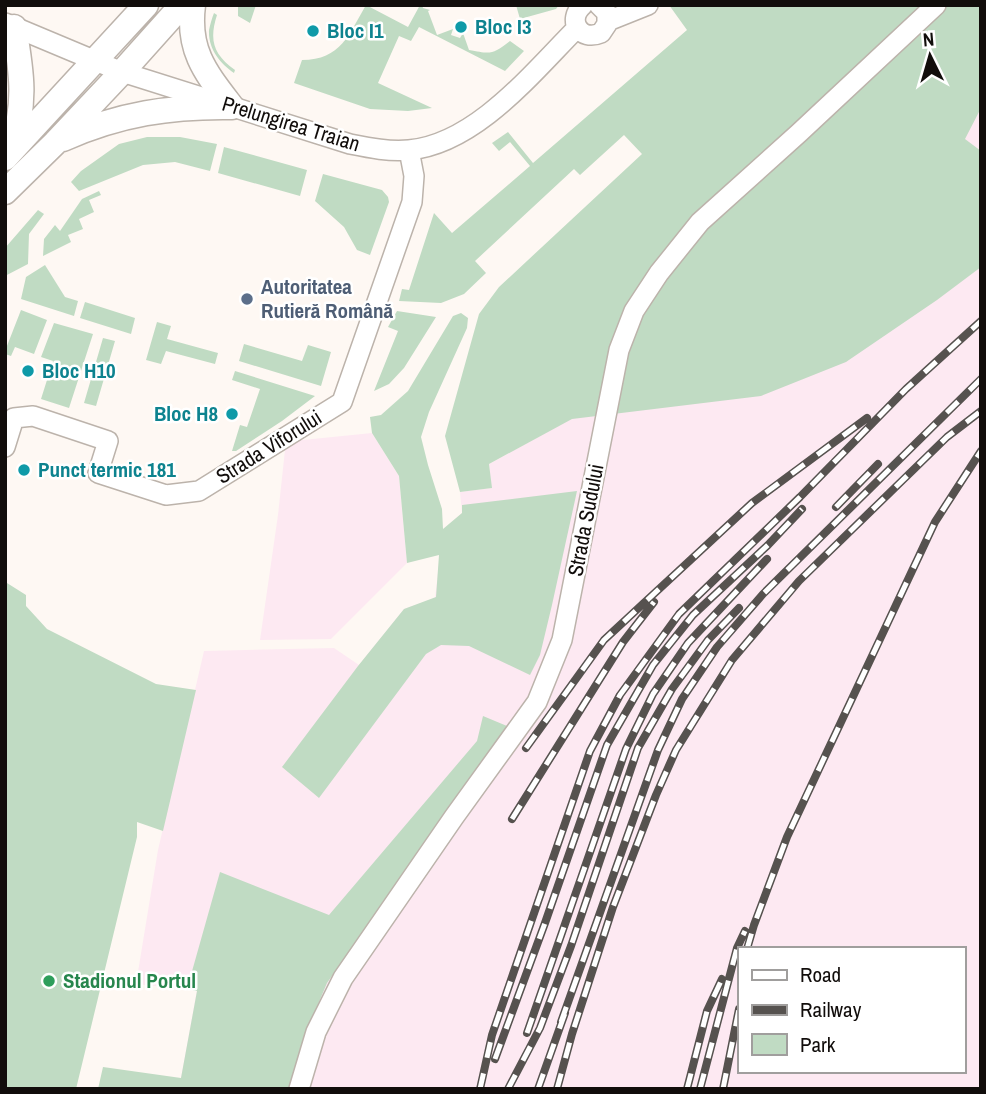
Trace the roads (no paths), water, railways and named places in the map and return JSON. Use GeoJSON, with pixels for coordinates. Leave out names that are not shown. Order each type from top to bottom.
{"type":"FeatureCollection","features":[{"type":"Feature","properties":{"kind":"main road"},"geometry":{"type":"LineString","coordinates":[[5,157],[146,5]]}},
{"type":"Feature","properties":{"kind":"main road"},"geometry":{"type":"LineString","coordinates":[[5,192],[122,72],[181,5]]}},
{"type":"Feature","properties":{"kind":"main road"},"geometry":{"type":"LineString","coordinates":[[192,5],[192,34],[200,61],[205,73],[232,107]]}},
{"type":"Feature","properties":{"kind":"main road"},"geometry":{"type":"LineString","coordinates":[[5,157],[16,134],[22,94],[21,65],[10,25]]}},
{"type":"Feature","properties":{"kind":"main road"},"geometry":{"type":"LineString","coordinates":[[55,143],[89,128],[138,114],[171,109],[232,107]]}},
{"type":"Feature","properties":{"kind":"street"},"geometry":{"type":"LineString","coordinates":[[583,5],[575,18],[577,28],[584,34],[596,36],[605,29],[604,13],[648,5]]}},
{"type":"Feature","properties":{"kind":"street","name":"Strada Sudului"},"geometry":{"type":"LineString","coordinates":[[299,1089],[316,1032],[343,978],[537,702],[562,640],[619,350],[634,311],[659,273],[700,222],[936,5]]}},
{"type":"Feature","properties":{"kind":"street","name":"Prelungirea Traian"},"geometry":{"type":"LineString","coordinates":[[10,25],[122,72],[350,144],[388,150],[428,147],[448,139],[487,115],[509,97],[577,28]]}},
{"type":"Feature","properties":{"kind":"street","name":"Strada Viforului"},"geometry":{"type":"LineString","coordinates":[[5,447],[14,418],[33,416],[108,441],[98,473],[166,495],[199,491],[342,402],[412,202],[414,176],[409,150]]}},
{"type":"Feature","properties":{"kind":"railway"},"geometry":{"type":"LineString","coordinates":[[480,1089],[492,1035],[590,751],[620,695],[679,614],[906,389],[981,321]]}},
{"type":"Feature","properties":{"kind":"railway"},"geometry":{"type":"LineString","coordinates":[[561,1022],[658,750],[682,699],[717,647],[763,594],[981,379]]}},
{"type":"Feature","properties":{"kind":"railway"},"geometry":{"type":"LineString","coordinates":[[557,1089],[613,907],[656,795],[676,750],[732,660],[799,581],[947,437],[981,411]]}},
{"type":"Feature","properties":{"kind":"railway"},"geometry":{"type":"LineString","coordinates":[[526,748],[604,640],[752,503],[867,418]]}},
{"type":"Feature","properties":{"kind":"railway"},"geometry":{"type":"LineString","coordinates":[[748,947],[787,837],[935,522],[981,451]]}},
{"type":"Feature","properties":{"kind":"railway"},"geometry":{"type":"LineString","coordinates":[[836,507],[878,464]]}},
{"type":"Feature","properties":{"kind":"railway"},"geometry":{"type":"LineString","coordinates":[[495,1059],[607,745],[653,665],[693,615],[768,545],[802,509]]}},
{"type":"Feature","properties":{"kind":"railway"},"geometry":{"type":"LineString","coordinates":[[527,1033],[626,749],[653,694],[688,643],[767,559]]}},
{"type":"Feature","properties":{"kind":"railway"},"geometry":{"type":"LineString","coordinates":[[512,819],[623,642],[654,602]]}},
{"type":"Feature","properties":{"kind":"railway"},"geometry":{"type":"LineString","coordinates":[[508,1089],[540,1028],[571,946],[638,748],[672,689],[708,640],[739,608]]}},
{"type":"Feature","properties":{"kind":"railway"},"geometry":{"type":"LineString","coordinates":[[700,1089],[737,948],[745,931]]}},
{"type":"Feature","properties":{"kind":"railway"},"geometry":{"type":"LineString","coordinates":[[687,1089],[707,1011],[722,979]]}},
{"type":"Feature","properties":{"kind":"railway"},"geometry":{"type":"LineString","coordinates":[[538,1089],[565,1013]]}},
{"type":"Feature","properties":{"kind":"railway"},"geometry":{"type":"LineString","coordinates":[[723,1089],[738,1014]]}},
{"type":"Feature","properties":{"kind":"place","name":"Bloc I3"},"geometry":{"type":"Point","coordinates":[461,27]}},
{"type":"Feature","properties":{"kind":"place","name":"Bloc I1"},"geometry":{"type":"Point","coordinates":[313,31]}},
{"type":"Feature","properties":{"kind":"place","name":"Autoritatea Rutieră Română"},"geometry":{"type":"Point","coordinates":[247,299]}},
{"type":"Feature","properties":{"kind":"place","name":"Bloc H10"},"geometry":{"type":"Point","coordinates":[28,371]}},
{"type":"Feature","properties":{"kind":"place","name":"Bloc H8"},"geometry":{"type":"Point","coordinates":[232,414]}},
{"type":"Feature","properties":{"kind":"place","name":"Punct termic 181"},"geometry":{"type":"Point","coordinates":[24,470]}},
{"type":"Feature","properties":{"kind":"place","name":"Stadionul Portul"},"geometry":{"type":"Point","coordinates":[49,981]}}]}
